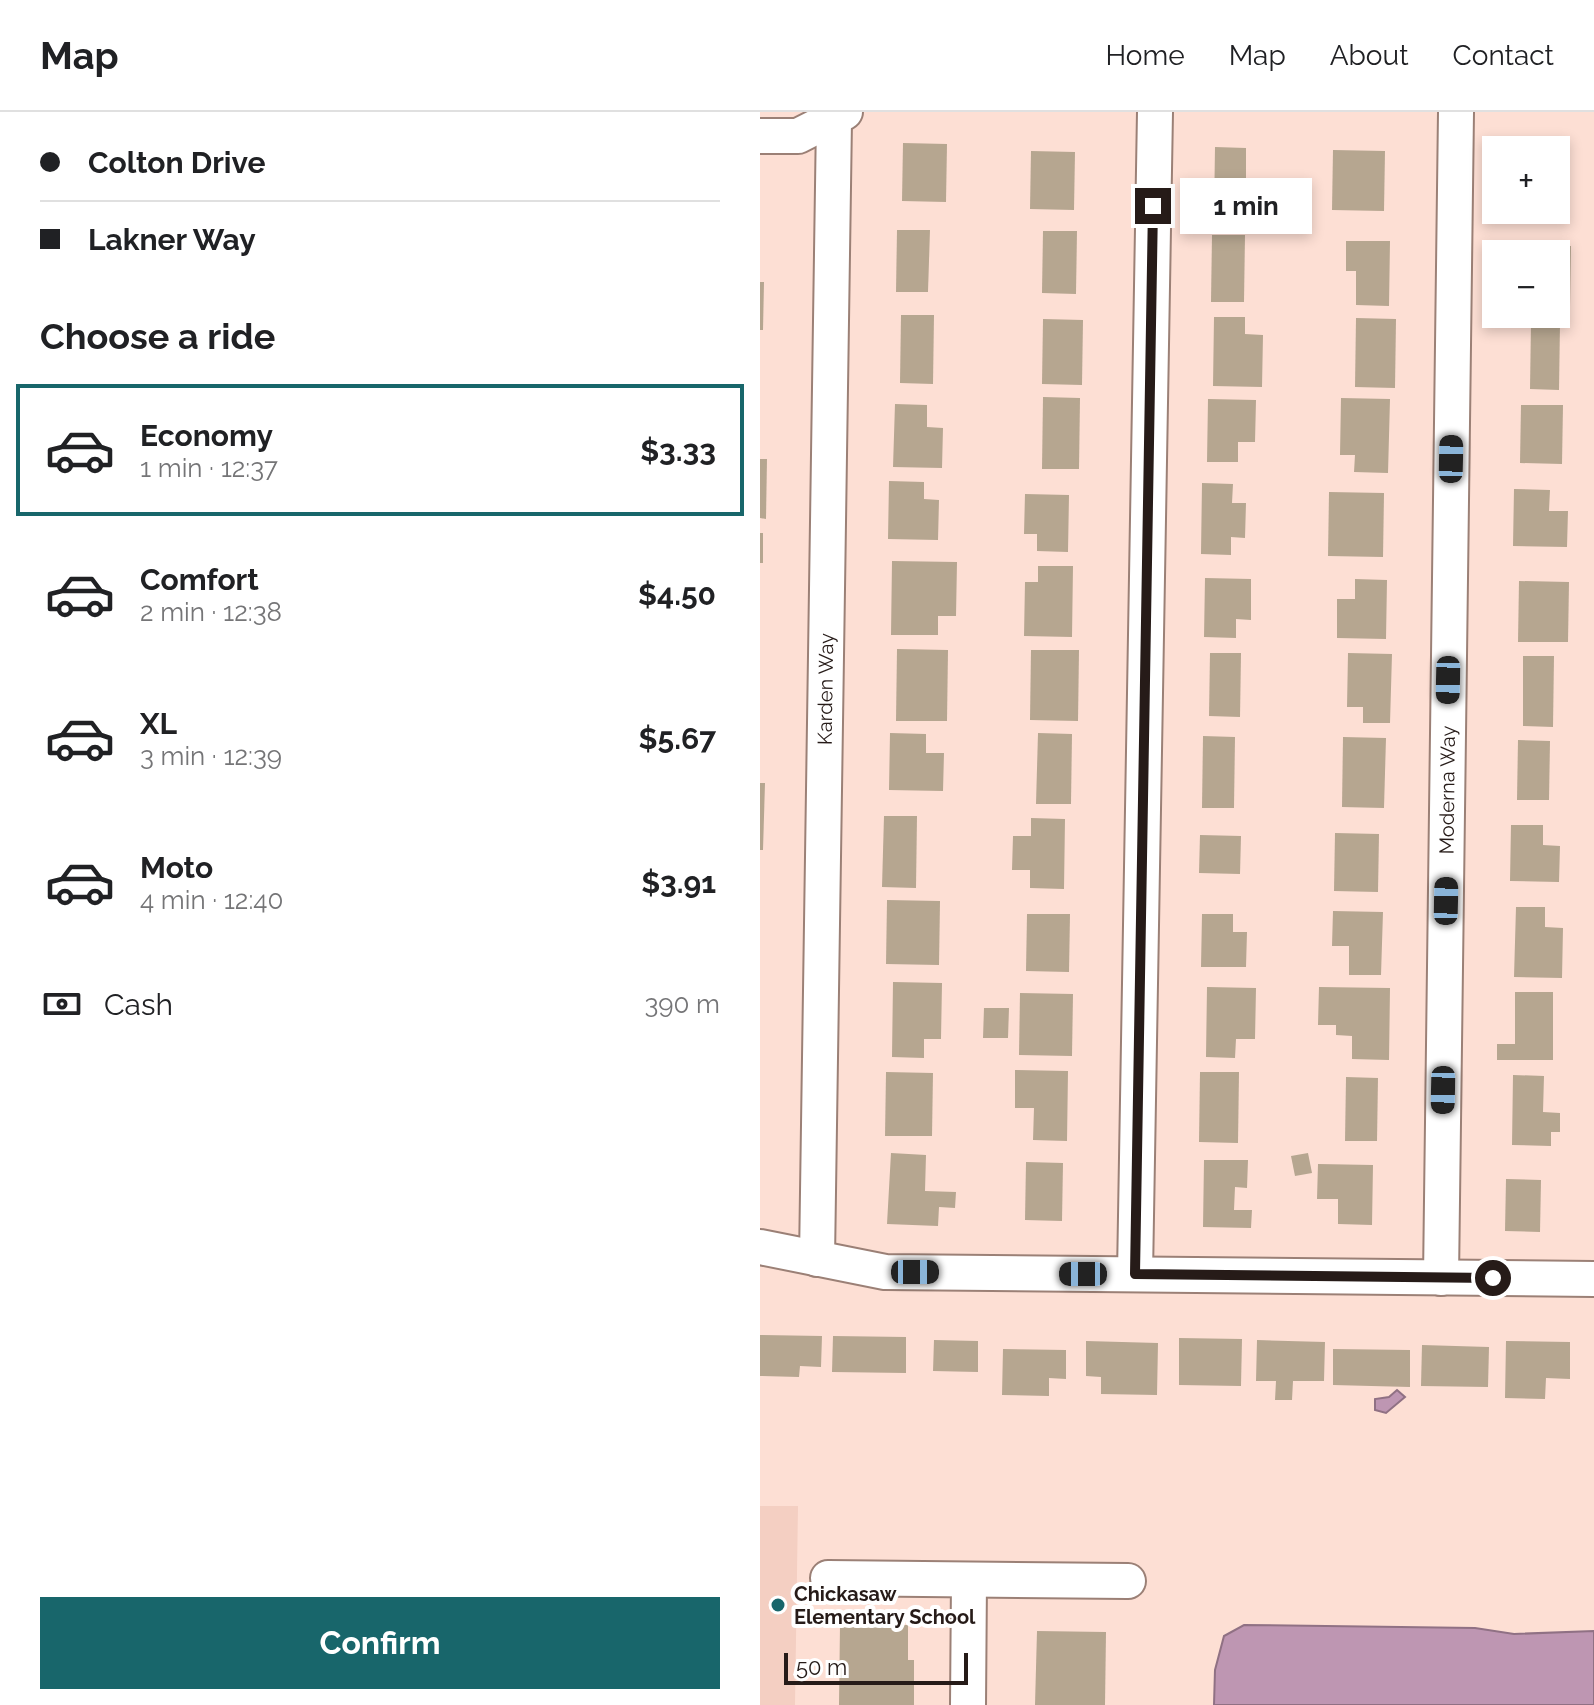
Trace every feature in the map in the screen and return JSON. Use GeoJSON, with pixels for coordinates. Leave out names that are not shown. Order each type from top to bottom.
{"type":"FeatureCollection","features":[{"type":"Feature","properties":{"kind":"street"},"geometry":{"type":"LineString","coordinates":[[1135,1274],[1155,112]]}},
{"type":"Feature","properties":{"kind":"street","name":"Moderna Way"},"geometry":{"type":"LineString","coordinates":[[1441,1278],[1456,112]]}},
{"type":"Feature","properties":{"kind":"street"},"geometry":{"type":"LineString","coordinates":[[760,136],[798,136],[839,116]]}},
{"type":"Feature","properties":{"kind":"street","name":"Karden Way"},"geometry":{"type":"LineString","coordinates":[[817,1259],[839,116]]}},
{"type":"Feature","properties":{"kind":"street"},"geometry":{"type":"LineString","coordinates":[[760,1247],[885,1272],[1594,1279]]}},
{"type":"Feature","properties":{"kind":"street"},"geometry":{"type":"LineString","coordinates":[[828,1578],[1128,1581]]}},
{"type":"Feature","properties":{"kind":"street"},"geometry":{"type":"LineString","coordinates":[[968,1705],[969,1580]]}},
{"type":"Feature","properties":{"kind":"shaded area"},"geometry":{"type":"Polygon","coordinates":[[[1397,1390],[1405,1397],[1386,1413],[1375,1410],[1375,1399],[1389,1397],[1397,1390]]]}},
{"type":"Feature","properties":{"kind":"shaded area","name":"Chickasaw Elementary School"},"geometry":{"type":"Polygon","coordinates":[[[760,1506],[798,1506],[795,1705],[760,1705],[760,1506]]]}},
{"type":"Feature","properties":{"kind":"shaded area"},"geometry":{"type":"Polygon","coordinates":[[[1244,1625],[1475,1628],[1514,1634],[1594,1631],[1594,1705],[1214,1705],[1215,1670],[1224,1636],[1244,1625]]]}},
{"type":"Feature","properties":{"kind":"building"},"geometry":{"type":"Polygon","coordinates":[[[903,143],[947,144],[946,202],[902,201],[903,143]]]}},
{"type":"Feature","properties":{"kind":"building"},"geometry":{"type":"Polygon","coordinates":[[[1215,147],[1246,148],[1246,184],[1262,184],[1261,216],[1214,215],[1215,147]]]}},
{"type":"Feature","properties":{"kind":"building"},"geometry":{"type":"Polygon","coordinates":[[[1333,150],[1385,151],[1384,211],[1332,210],[1333,150]]]}},
{"type":"Feature","properties":{"kind":"building"},"geometry":{"type":"Polygon","coordinates":[[[1031,151],[1075,152],[1074,210],[1030,209],[1031,151]]]}},
{"type":"Feature","properties":{"kind":"building"},"geometry":{"type":"Polygon","coordinates":[[[897,230],[930,230],[928,292],[896,292],[897,230]]]}},
{"type":"Feature","properties":{"kind":"building"},"geometry":{"type":"Polygon","coordinates":[[[1043,231],[1077,231],[1076,294],[1042,293],[1043,231]]]}},
{"type":"Feature","properties":{"kind":"building"},"geometry":{"type":"Polygon","coordinates":[[[1212,235],[1245,235],[1244,302],[1211,302],[1212,235]]]}},
{"type":"Feature","properties":{"kind":"building"},"geometry":{"type":"Polygon","coordinates":[[[1346,241],[1390,241],[1389,306],[1356,305],[1356,271],[1346,271],[1346,241]]]}},
{"type":"Feature","properties":{"kind":"building"},"geometry":{"type":"Polygon","coordinates":[[[760,282],[764,282],[763,330],[760,330],[760,282]]]}},
{"type":"Feature","properties":{"kind":"building"},"geometry":{"type":"Polygon","coordinates":[[[901,315],[934,315],[933,384],[900,383],[901,315]]]}},
{"type":"Feature","properties":{"kind":"building"},"geometry":{"type":"Polygon","coordinates":[[[1214,317],[1245,317],[1245,334],[1263,335],[1262,387],[1213,386],[1214,317]]]}},
{"type":"Feature","properties":{"kind":"building"},"geometry":{"type":"Polygon","coordinates":[[[1356,318],[1396,319],[1395,388],[1355,387],[1356,318]]]}},
{"type":"Feature","properties":{"kind":"building"},"geometry":{"type":"Polygon","coordinates":[[[1043,319],[1083,320],[1082,385],[1042,384],[1043,319]]]}},
{"type":"Feature","properties":{"kind":"building"},"geometry":{"type":"Polygon","coordinates":[[[1531,328],[1560,328],[1559,390],[1530,389],[1531,328]]]}},
{"type":"Feature","properties":{"kind":"building"},"geometry":{"type":"Polygon","coordinates":[[[1043,397],[1080,398],[1079,469],[1042,469],[1043,397]]]}},
{"type":"Feature","properties":{"kind":"building"},"geometry":{"type":"Polygon","coordinates":[[[1341,398],[1390,399],[1388,473],[1354,472],[1355,455],[1340,455],[1341,398]]]}},
{"type":"Feature","properties":{"kind":"building"},"geometry":{"type":"Polygon","coordinates":[[[1208,399],[1256,400],[1255,442],[1238,442],[1238,462],[1207,462],[1208,399]]]}},
{"type":"Feature","properties":{"kind":"building"},"geometry":{"type":"Polygon","coordinates":[[[895,404],[927,405],[927,427],[943,428],[942,468],[893,467],[895,404]]]}},
{"type":"Feature","properties":{"kind":"building"},"geometry":{"type":"Polygon","coordinates":[[[1521,405],[1563,405],[1562,464],[1520,463],[1521,405]]]}},
{"type":"Feature","properties":{"kind":"building"},"geometry":{"type":"Polygon","coordinates":[[[760,459],[767,459],[766,519],[760,518],[760,459]]]}},
{"type":"Feature","properties":{"kind":"building"},"geometry":{"type":"Polygon","coordinates":[[[889,481],[924,482],[924,499],[939,500],[938,540],[888,539],[889,481]]]}},
{"type":"Feature","properties":{"kind":"building"},"geometry":{"type":"Polygon","coordinates":[[[1202,483],[1233,484],[1232,503],[1246,503],[1245,538],[1231,537],[1231,555],[1201,554],[1202,483]]]}},
{"type":"Feature","properties":{"kind":"building"},"geometry":{"type":"Polygon","coordinates":[[[1514,489],[1550,490],[1549,511],[1568,511],[1567,547],[1513,546],[1514,489]]]}},
{"type":"Feature","properties":{"kind":"building"},"geometry":{"type":"Polygon","coordinates":[[[1329,492],[1384,493],[1383,557],[1328,556],[1329,492]]]}},
{"type":"Feature","properties":{"kind":"building"},"geometry":{"type":"Polygon","coordinates":[[[1025,494],[1069,495],[1068,552],[1037,551],[1037,534],[1024,534],[1025,494]]]}},
{"type":"Feature","properties":{"kind":"building"},"geometry":{"type":"Polygon","coordinates":[[[760,533],[763,533],[763,563],[760,563],[760,533]]]}},
{"type":"Feature","properties":{"kind":"building"},"geometry":{"type":"Polygon","coordinates":[[[892,561],[957,562],[956,616],[938,616],[938,635],[891,635],[892,561]]]}},
{"type":"Feature","properties":{"kind":"building"},"geometry":{"type":"Polygon","coordinates":[[[1038,566],[1073,566],[1072,637],[1024,636],[1025,582],[1038,582],[1038,566]]]}},
{"type":"Feature","properties":{"kind":"building"},"geometry":{"type":"Polygon","coordinates":[[[1205,578],[1251,579],[1251,620],[1236,619],[1236,638],[1204,637],[1205,578]]]}},
{"type":"Feature","properties":{"kind":"building"},"geometry":{"type":"Polygon","coordinates":[[[1355,579],[1387,580],[1386,639],[1337,638],[1337,599],[1355,599],[1355,579]]]}},
{"type":"Feature","properties":{"kind":"building"},"geometry":{"type":"Polygon","coordinates":[[[1519,581],[1569,582],[1568,642],[1518,642],[1519,581]]]}},
{"type":"Feature","properties":{"kind":"building"},"geometry":{"type":"Polygon","coordinates":[[[897,649],[948,650],[947,721],[896,721],[897,649]]]}},
{"type":"Feature","properties":{"kind":"building"},"geometry":{"type":"Polygon","coordinates":[[[1031,650],[1079,650],[1078,721],[1030,720],[1031,650]]]}},
{"type":"Feature","properties":{"kind":"building"},"geometry":{"type":"Polygon","coordinates":[[[1210,653],[1241,653],[1240,717],[1209,716],[1210,653]]]}},
{"type":"Feature","properties":{"kind":"building"},"geometry":{"type":"Polygon","coordinates":[[[1348,653],[1392,654],[1390,723],[1363,723],[1363,707],[1347,707],[1348,653]]]}},
{"type":"Feature","properties":{"kind":"building"},"geometry":{"type":"Polygon","coordinates":[[[1523,656],[1554,656],[1553,727],[1523,726],[1523,656]]]}},
{"type":"Feature","properties":{"kind":"building"},"geometry":{"type":"Polygon","coordinates":[[[890,733],[926,734],[926,753],[944,753],[943,791],[889,790],[890,733]]]}},
{"type":"Feature","properties":{"kind":"building"},"geometry":{"type":"Polygon","coordinates":[[[1038,733],[1072,734],[1071,804],[1036,804],[1038,733]]]}},
{"type":"Feature","properties":{"kind":"building"},"geometry":{"type":"Polygon","coordinates":[[[1203,736],[1235,737],[1234,808],[1202,808],[1203,736]]]}},
{"type":"Feature","properties":{"kind":"building"},"geometry":{"type":"Polygon","coordinates":[[[1343,737],[1386,738],[1384,808],[1342,807],[1343,737]]]}},
{"type":"Feature","properties":{"kind":"building"},"geometry":{"type":"Polygon","coordinates":[[[1518,740],[1550,741],[1549,800],[1517,800],[1518,740]]]}},
{"type":"Feature","properties":{"kind":"building"},"geometry":{"type":"Polygon","coordinates":[[[760,783],[765,783],[763,850],[760,850],[760,783]]]}},
{"type":"Feature","properties":{"kind":"building"},"geometry":{"type":"Polygon","coordinates":[[[884,816],[917,816],[916,888],[882,887],[884,816]]]}},
{"type":"Feature","properties":{"kind":"building"},"geometry":{"type":"Polygon","coordinates":[[[1031,818],[1065,819],[1064,889],[1030,888],[1030,870],[1012,870],[1013,836],[1031,836],[1031,818]]]}},
{"type":"Feature","properties":{"kind":"building"},"geometry":{"type":"Polygon","coordinates":[[[1511,825],[1543,825],[1543,845],[1560,846],[1559,882],[1510,881],[1511,825]]]}},
{"type":"Feature","properties":{"kind":"building"},"geometry":{"type":"Polygon","coordinates":[[[1335,833],[1379,834],[1378,892],[1334,891],[1335,833]]]}},
{"type":"Feature","properties":{"kind":"building"},"geometry":{"type":"Polygon","coordinates":[[[1200,835],[1241,836],[1240,874],[1199,873],[1200,835]]]}},
{"type":"Feature","properties":{"kind":"building"},"geometry":{"type":"Polygon","coordinates":[[[887,900],[940,901],[939,965],[886,964],[887,900]]]}},
{"type":"Feature","properties":{"kind":"building"},"geometry":{"type":"Polygon","coordinates":[[[1516,907],[1545,907],[1545,927],[1563,928],[1562,978],[1514,977],[1516,907]]]}},
{"type":"Feature","properties":{"kind":"building"},"geometry":{"type":"Polygon","coordinates":[[[1333,911],[1383,912],[1381,975],[1349,975],[1349,946],[1332,946],[1333,911]]]}},
{"type":"Feature","properties":{"kind":"building"},"geometry":{"type":"Polygon","coordinates":[[[1027,914],[1070,914],[1069,972],[1026,971],[1027,914]]]}},
{"type":"Feature","properties":{"kind":"building"},"geometry":{"type":"Polygon","coordinates":[[[1202,914],[1233,914],[1233,932],[1247,932],[1246,967],[1201,967],[1202,914]]]}},
{"type":"Feature","properties":{"kind":"building"},"geometry":{"type":"Polygon","coordinates":[[[893,982],[942,983],[941,1039],[924,1039],[924,1058],[892,1057],[893,982]]]}},
{"type":"Feature","properties":{"kind":"building"},"geometry":{"type":"Polygon","coordinates":[[[1207,987],[1256,988],[1255,1039],[1236,1039],[1235,1058],[1206,1057],[1207,987]]]}},
{"type":"Feature","properties":{"kind":"building"},"geometry":{"type":"Polygon","coordinates":[[[1319,987],[1390,988],[1389,1060],[1352,1059],[1352,1036],[1336,1035],[1336,1025],[1318,1025],[1319,987]]]}},
{"type":"Feature","properties":{"kind":"building"},"geometry":{"type":"Polygon","coordinates":[[[1515,992],[1553,992],[1553,1060],[1497,1060],[1497,1044],[1515,1044],[1515,992]]]}},
{"type":"Feature","properties":{"kind":"building"},"geometry":{"type":"Polygon","coordinates":[[[1020,993],[1073,994],[1072,1056],[1019,1055],[1020,993]]]}},
{"type":"Feature","properties":{"kind":"building"},"geometry":{"type":"Polygon","coordinates":[[[984,1008],[1009,1008],[1008,1038],[983,1038],[984,1008]]]}},
{"type":"Feature","properties":{"kind":"building"},"geometry":{"type":"Polygon","coordinates":[[[1015,1070],[1068,1071],[1067,1141],[1033,1140],[1034,1108],[1015,1108],[1015,1070]]]}},
{"type":"Feature","properties":{"kind":"building"},"geometry":{"type":"Polygon","coordinates":[[[886,1072],[933,1073],[932,1136],[885,1136],[886,1072]]]}},
{"type":"Feature","properties":{"kind":"building"},"geometry":{"type":"Polygon","coordinates":[[[1200,1072],[1239,1072],[1238,1143],[1199,1142],[1200,1072]]]}},
{"type":"Feature","properties":{"kind":"building"},"geometry":{"type":"Polygon","coordinates":[[[1513,1075],[1544,1076],[1543,1112],[1560,1113],[1560,1132],[1551,1132],[1551,1146],[1512,1145],[1513,1075]]]}},
{"type":"Feature","properties":{"kind":"building"},"geometry":{"type":"Polygon","coordinates":[[[1346,1077],[1378,1078],[1377,1141],[1345,1141],[1346,1077]]]}},
{"type":"Feature","properties":{"kind":"building"},"geometry":{"type":"Polygon","coordinates":[[[891,1153],[926,1155],[925,1191],[956,1192],[955,1208],[939,1207],[938,1226],[887,1224],[891,1153]]]}},
{"type":"Feature","properties":{"kind":"building"},"geometry":{"type":"Polygon","coordinates":[[[1308,1153],[1312,1173],[1295,1176],[1291,1156],[1308,1153]]]}},
{"type":"Feature","properties":{"kind":"building"},"geometry":{"type":"Polygon","coordinates":[[[1204,1160],[1248,1160],[1247,1188],[1235,1187],[1234,1210],[1252,1210],[1251,1228],[1203,1227],[1204,1160]]]}},
{"type":"Feature","properties":{"kind":"building"},"geometry":{"type":"Polygon","coordinates":[[[1026,1162],[1063,1163],[1062,1221],[1025,1220],[1026,1162]]]}},
{"type":"Feature","properties":{"kind":"building"},"geometry":{"type":"Polygon","coordinates":[[[1318,1164],[1373,1165],[1372,1225],[1338,1224],[1338,1199],[1317,1199],[1318,1164]]]}},
{"type":"Feature","properties":{"kind":"building"},"geometry":{"type":"Polygon","coordinates":[[[1506,1179],[1541,1180],[1540,1232],[1505,1231],[1506,1179]]]}},
{"type":"Feature","properties":{"kind":"building"},"geometry":{"type":"Polygon","coordinates":[[[760,1335],[822,1336],[821,1367],[800,1366],[799,1377],[760,1376],[760,1335]]]}},
{"type":"Feature","properties":{"kind":"building"},"geometry":{"type":"Polygon","coordinates":[[[833,1336],[906,1337],[906,1373],[832,1372],[833,1336]]]}},
{"type":"Feature","properties":{"kind":"building"},"geometry":{"type":"Polygon","coordinates":[[[1179,1338],[1242,1339],[1241,1386],[1179,1385],[1179,1338]]]}},
{"type":"Feature","properties":{"kind":"building"},"geometry":{"type":"Polygon","coordinates":[[[934,1340],[978,1341],[978,1372],[933,1371],[934,1340]]]}},
{"type":"Feature","properties":{"kind":"building"},"geometry":{"type":"Polygon","coordinates":[[[1257,1340],[1325,1342],[1324,1381],[1293,1381],[1292,1400],[1275,1400],[1276,1381],[1256,1381],[1257,1340]]]}},
{"type":"Feature","properties":{"kind":"building"},"geometry":{"type":"Polygon","coordinates":[[[1086,1341],[1158,1343],[1157,1395],[1101,1394],[1101,1377],[1086,1376],[1086,1341]]]}},
{"type":"Feature","properties":{"kind":"building"},"geometry":{"type":"Polygon","coordinates":[[[1506,1341],[1570,1342],[1570,1379],[1546,1378],[1545,1399],[1505,1398],[1506,1341]]]}},
{"type":"Feature","properties":{"kind":"building"},"geometry":{"type":"Polygon","coordinates":[[[1422,1345],[1489,1347],[1488,1387],[1421,1386],[1422,1345]]]}},
{"type":"Feature","properties":{"kind":"building"},"geometry":{"type":"Polygon","coordinates":[[[1003,1349],[1066,1350],[1066,1379],[1049,1378],[1049,1396],[1002,1395],[1003,1349]]]}},
{"type":"Feature","properties":{"kind":"building"},"geometry":{"type":"Polygon","coordinates":[[[1333,1349],[1410,1350],[1410,1387],[1333,1385],[1333,1349]]]}},
{"type":"Feature","properties":{"kind":"building"},"geometry":{"type":"Polygon","coordinates":[[[840,1625],[908,1625],[908,1660],[914,1660],[914,1705],[839,1705],[840,1625]]]}},
{"type":"Feature","properties":{"kind":"building"},"geometry":{"type":"Polygon","coordinates":[[[1037,1631],[1106,1632],[1105,1705],[1035,1705],[1037,1631]]]}},
{"type":"Feature","properties":{"kind":"place","name":"Chickasaw Elementary School"},"geometry":{"type":"Point","coordinates":[778,1605]}},
{"type":"Feature","properties":{"kind":"route"},"geometry":{"type":"LineString","coordinates":[[1153,206],[1135,1274],[1493,1278]]}}]}
